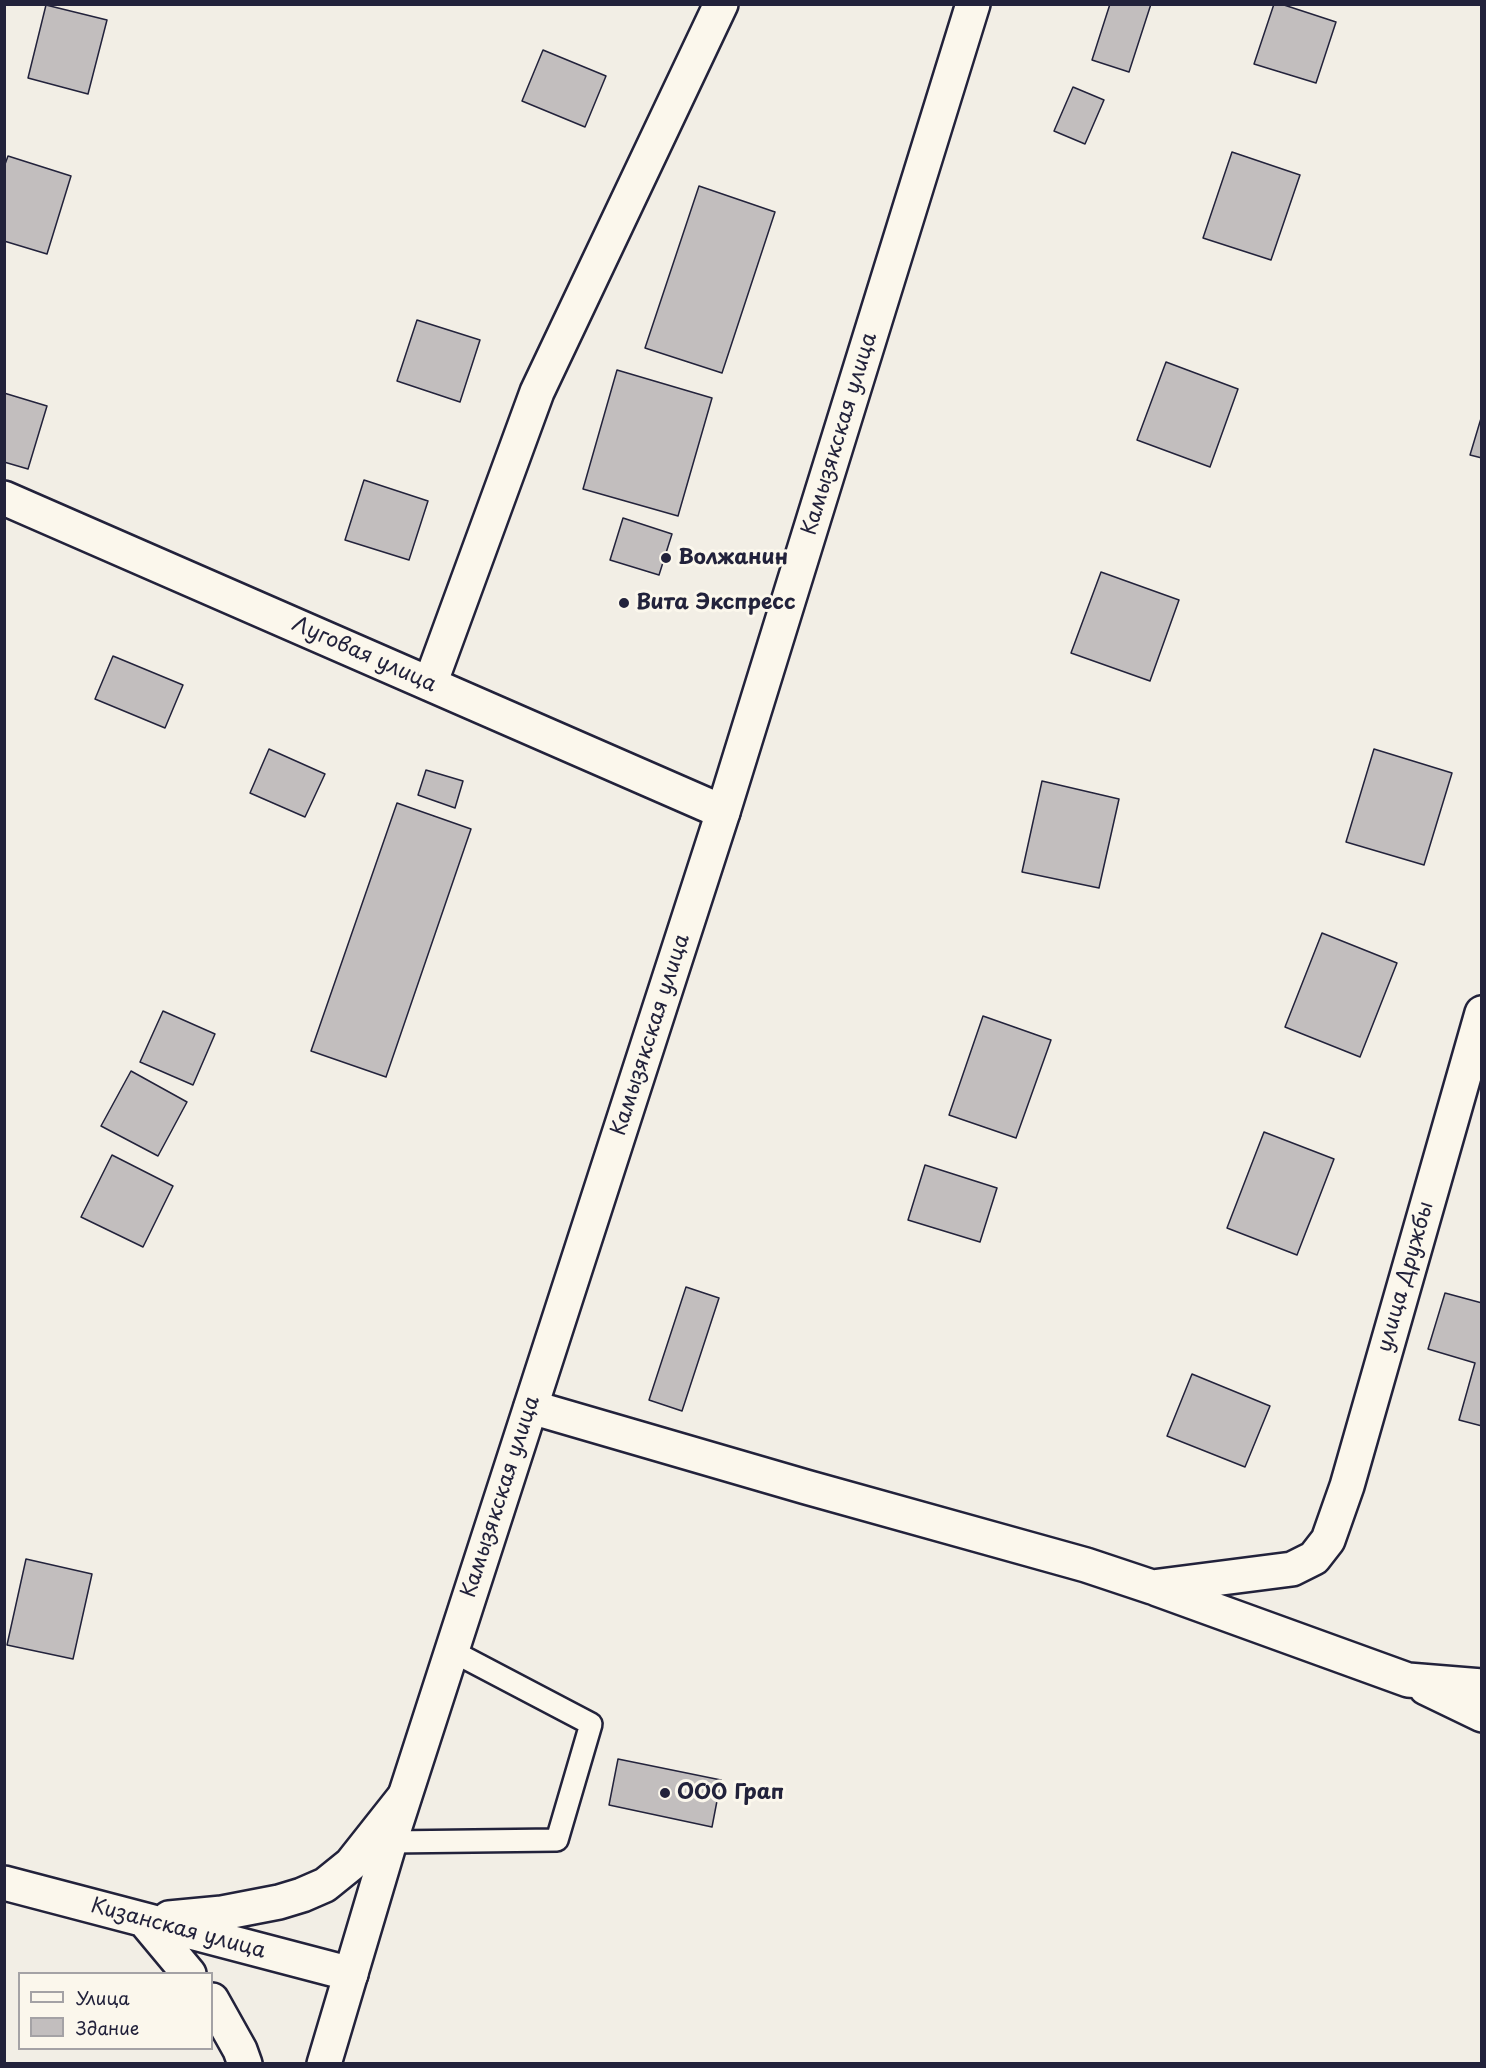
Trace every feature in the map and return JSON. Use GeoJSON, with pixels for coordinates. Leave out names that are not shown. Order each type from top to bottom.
{"type":"FeatureCollection","features":[{"type":"Feature","properties":{"kind":"street"},"geometry":{"type":"LineString","coordinates":[[430,684],[537,392],[721,4]]}},
{"type":"Feature","properties":{"kind":"street","name":"Камызякская улица"},"geometry":{"type":"LineString","coordinates":[[324,2064],[390,1842],[723,812],[973,4]]}},
{"type":"Feature","properties":{"kind":"street","name":"Луговая улица"},"geometry":{"type":"LineString","coordinates":[[4,498],[723,812]]}},
{"type":"Feature","properties":{"kind":"street","name":"улица Дружбы"},"geometry":{"type":"LineString","coordinates":[[1152,1587],[1292,1569],[1314,1558],[1328,1540],[1350,1475],[1482,1013]]}},
{"type":"Feature","properties":{"kind":"street"},"geometry":{"type":"LineString","coordinates":[[531,1407],[1086,1565],[1408,1680],[1482,1715]]}},
{"type":"Feature","properties":{"kind":"street"},"geometry":{"type":"LineString","coordinates":[[1408,1680],[1482,1686]]}},
{"type":"Feature","properties":{"kind":"street"},"geometry":{"type":"LineString","coordinates":[[144,1920],[222,1913],[302,1896],[325,1885],[351,1864],[405,1796]]}},
{"type":"Feature","properties":{"kind":"street","name":"Кизанская улица"},"geometry":{"type":"LineString","coordinates":[[4,1883],[351,1974]]}},
{"type":"Feature","properties":{"kind":"street"},"geometry":{"type":"LineString","coordinates":[[144,1920],[187,1972]]}},
{"type":"Feature","properties":{"kind":"street"},"geometry":{"type":"LineString","coordinates":[[213,2002],[240,2050],[245,2064]]}},
{"type":"Feature","properties":{"kind":"lane"},"geometry":{"type":"LineString","coordinates":[[390,1842],[557,1840],[591,1724],[452,1651]]}},
{"type":"Feature","properties":{"kind":"building"},"geometry":{"type":"Polygon","coordinates":[[[1110,4],[1151,4],[1129,72],[1092,60],[1110,4]]]}},
{"type":"Feature","properties":{"kind":"building"},"geometry":{"type":"Polygon","coordinates":[[[1274,4],[1281,4],[1336,22],[1316,83],[1254,64],[1274,4]]]}},
{"type":"Feature","properties":{"kind":"building"},"geometry":{"type":"Polygon","coordinates":[[[46,5],[107,20],[88,94],[28,78],[46,5]]]}},
{"type":"Feature","properties":{"kind":"building"},"geometry":{"type":"Polygon","coordinates":[[[543,50],[606,76],[585,127],[522,101],[543,50]]]}},
{"type":"Feature","properties":{"kind":"building"},"geometry":{"type":"Polygon","coordinates":[[[1073,87],[1104,100],[1085,144],[1054,131],[1073,87]]]}},
{"type":"Feature","properties":{"kind":"building"},"geometry":{"type":"Polygon","coordinates":[[[1232,152],[1300,175],[1271,260],[1203,238],[1232,152]]]}},
{"type":"Feature","properties":{"kind":"building"},"geometry":{"type":"Polygon","coordinates":[[[8,156],[71,176],[47,254],[4,241],[4,167],[8,156]]]}},
{"type":"Feature","properties":{"kind":"building"},"geometry":{"type":"Polygon","coordinates":[[[699,186],[775,212],[722,373],[645,348],[699,186]]]}},
{"type":"Feature","properties":{"kind":"building"},"geometry":{"type":"Polygon","coordinates":[[[417,320],[480,340],[460,402],[397,381],[417,320]]]}},
{"type":"Feature","properties":{"kind":"building"},"geometry":{"type":"Polygon","coordinates":[[[1166,362],[1238,389],[1210,467],[1137,440],[1166,362]]]}},
{"type":"Feature","properties":{"kind":"building"},"geometry":{"type":"Polygon","coordinates":[[[617,370],[712,398],[678,516],[583,489],[617,370]]]}},
{"type":"Feature","properties":{"kind":"building"},"geometry":{"type":"Polygon","coordinates":[[[4,393],[47,406],[28,469],[4,462],[4,393]]]}},
{"type":"Feature","properties":{"kind":"building"},"geometry":{"type":"Polygon","coordinates":[[[1482,415],[1482,458],[1470,455],[1482,415]]]}},
{"type":"Feature","properties":{"kind":"building"},"geometry":{"type":"Polygon","coordinates":[[[364,480],[428,501],[409,560],[345,540],[364,480]]]}},
{"type":"Feature","properties":{"kind":"building"},"geometry":{"type":"Polygon","coordinates":[[[623,518],[672,534],[659,575],[610,560],[623,518]]]}},
{"type":"Feature","properties":{"kind":"building"},"geometry":{"type":"Polygon","coordinates":[[[1101,572],[1179,600],[1150,681],[1071,653],[1101,572]]]}},
{"type":"Feature","properties":{"kind":"building"},"geometry":{"type":"Polygon","coordinates":[[[113,656],[183,685],[165,728],[95,699],[113,656]]]}},
{"type":"Feature","properties":{"kind":"building"},"geometry":{"type":"Polygon","coordinates":[[[269,749],[325,774],[305,817],[250,793],[269,749]]]}},
{"type":"Feature","properties":{"kind":"building"},"geometry":{"type":"Polygon","coordinates":[[[1374,749],[1452,773],[1424,865],[1346,842],[1374,749]]]}},
{"type":"Feature","properties":{"kind":"building"},"geometry":{"type":"Polygon","coordinates":[[[426,770],[463,781],[455,808],[418,795],[426,770]]]}},
{"type":"Feature","properties":{"kind":"building"},"geometry":{"type":"Polygon","coordinates":[[[1042,781],[1119,799],[1099,888],[1022,872],[1042,781]]]}},
{"type":"Feature","properties":{"kind":"building"},"geometry":{"type":"Polygon","coordinates":[[[397,803],[471,829],[386,1077],[311,1051],[397,803]]]}},
{"type":"Feature","properties":{"kind":"building"},"geometry":{"type":"Polygon","coordinates":[[[1322,933],[1397,963],[1360,1057],[1285,1027],[1322,933]]]}},
{"type":"Feature","properties":{"kind":"building"},"geometry":{"type":"Polygon","coordinates":[[[163,1011],[215,1034],[193,1085],[140,1062],[163,1011]]]}},
{"type":"Feature","properties":{"kind":"building"},"geometry":{"type":"Polygon","coordinates":[[[983,1016],[1051,1040],[1016,1138],[949,1115],[983,1016]]]}},
{"type":"Feature","properties":{"kind":"building"},"geometry":{"type":"Polygon","coordinates":[[[131,1071],[187,1102],[158,1156],[101,1126],[131,1071]]]}},
{"type":"Feature","properties":{"kind":"building"},"geometry":{"type":"Polygon","coordinates":[[[1264,1132],[1334,1159],[1297,1255],[1227,1228],[1264,1132]]]}},
{"type":"Feature","properties":{"kind":"building"},"geometry":{"type":"Polygon","coordinates":[[[112,1155],[173,1186],[143,1247],[81,1217],[112,1155]]]}},
{"type":"Feature","properties":{"kind":"building"},"geometry":{"type":"Polygon","coordinates":[[[925,1165],[997,1188],[980,1242],[908,1220],[925,1165]]]}},
{"type":"Feature","properties":{"kind":"building"},"geometry":{"type":"Polygon","coordinates":[[[686,1287],[719,1298],[682,1411],[649,1400],[686,1287]]]}},
{"type":"Feature","properties":{"kind":"building"},"geometry":{"type":"Polygon","coordinates":[[[1445,1293],[1482,1303],[1482,1426],[1459,1420],[1475,1363],[1428,1349],[1445,1293]]]}},
{"type":"Feature","properties":{"kind":"building"},"geometry":{"type":"Polygon","coordinates":[[[1192,1374],[1270,1406],[1245,1467],[1167,1436],[1192,1374]]]}},
{"type":"Feature","properties":{"kind":"building"},"geometry":{"type":"Polygon","coordinates":[[[26,1559],[92,1574],[73,1659],[7,1645],[26,1559]]]}},
{"type":"Feature","properties":{"kind":"building","name":"ООО Грап"},"geometry":{"type":"Polygon","coordinates":[[[618,1759],[721,1780],[712,1827],[609,1805],[618,1759]]]}},
{"type":"Feature","properties":{"kind":"place","name":"Волжанин"},"geometry":{"type":"Point","coordinates":[666,558]}},
{"type":"Feature","properties":{"kind":"place","name":"Вита Экспресс"},"geometry":{"type":"Point","coordinates":[624,603]}},
{"type":"Feature","properties":{"kind":"place","name":"ООО Грап"},"geometry":{"type":"Point","coordinates":[665,1793]}}]}
